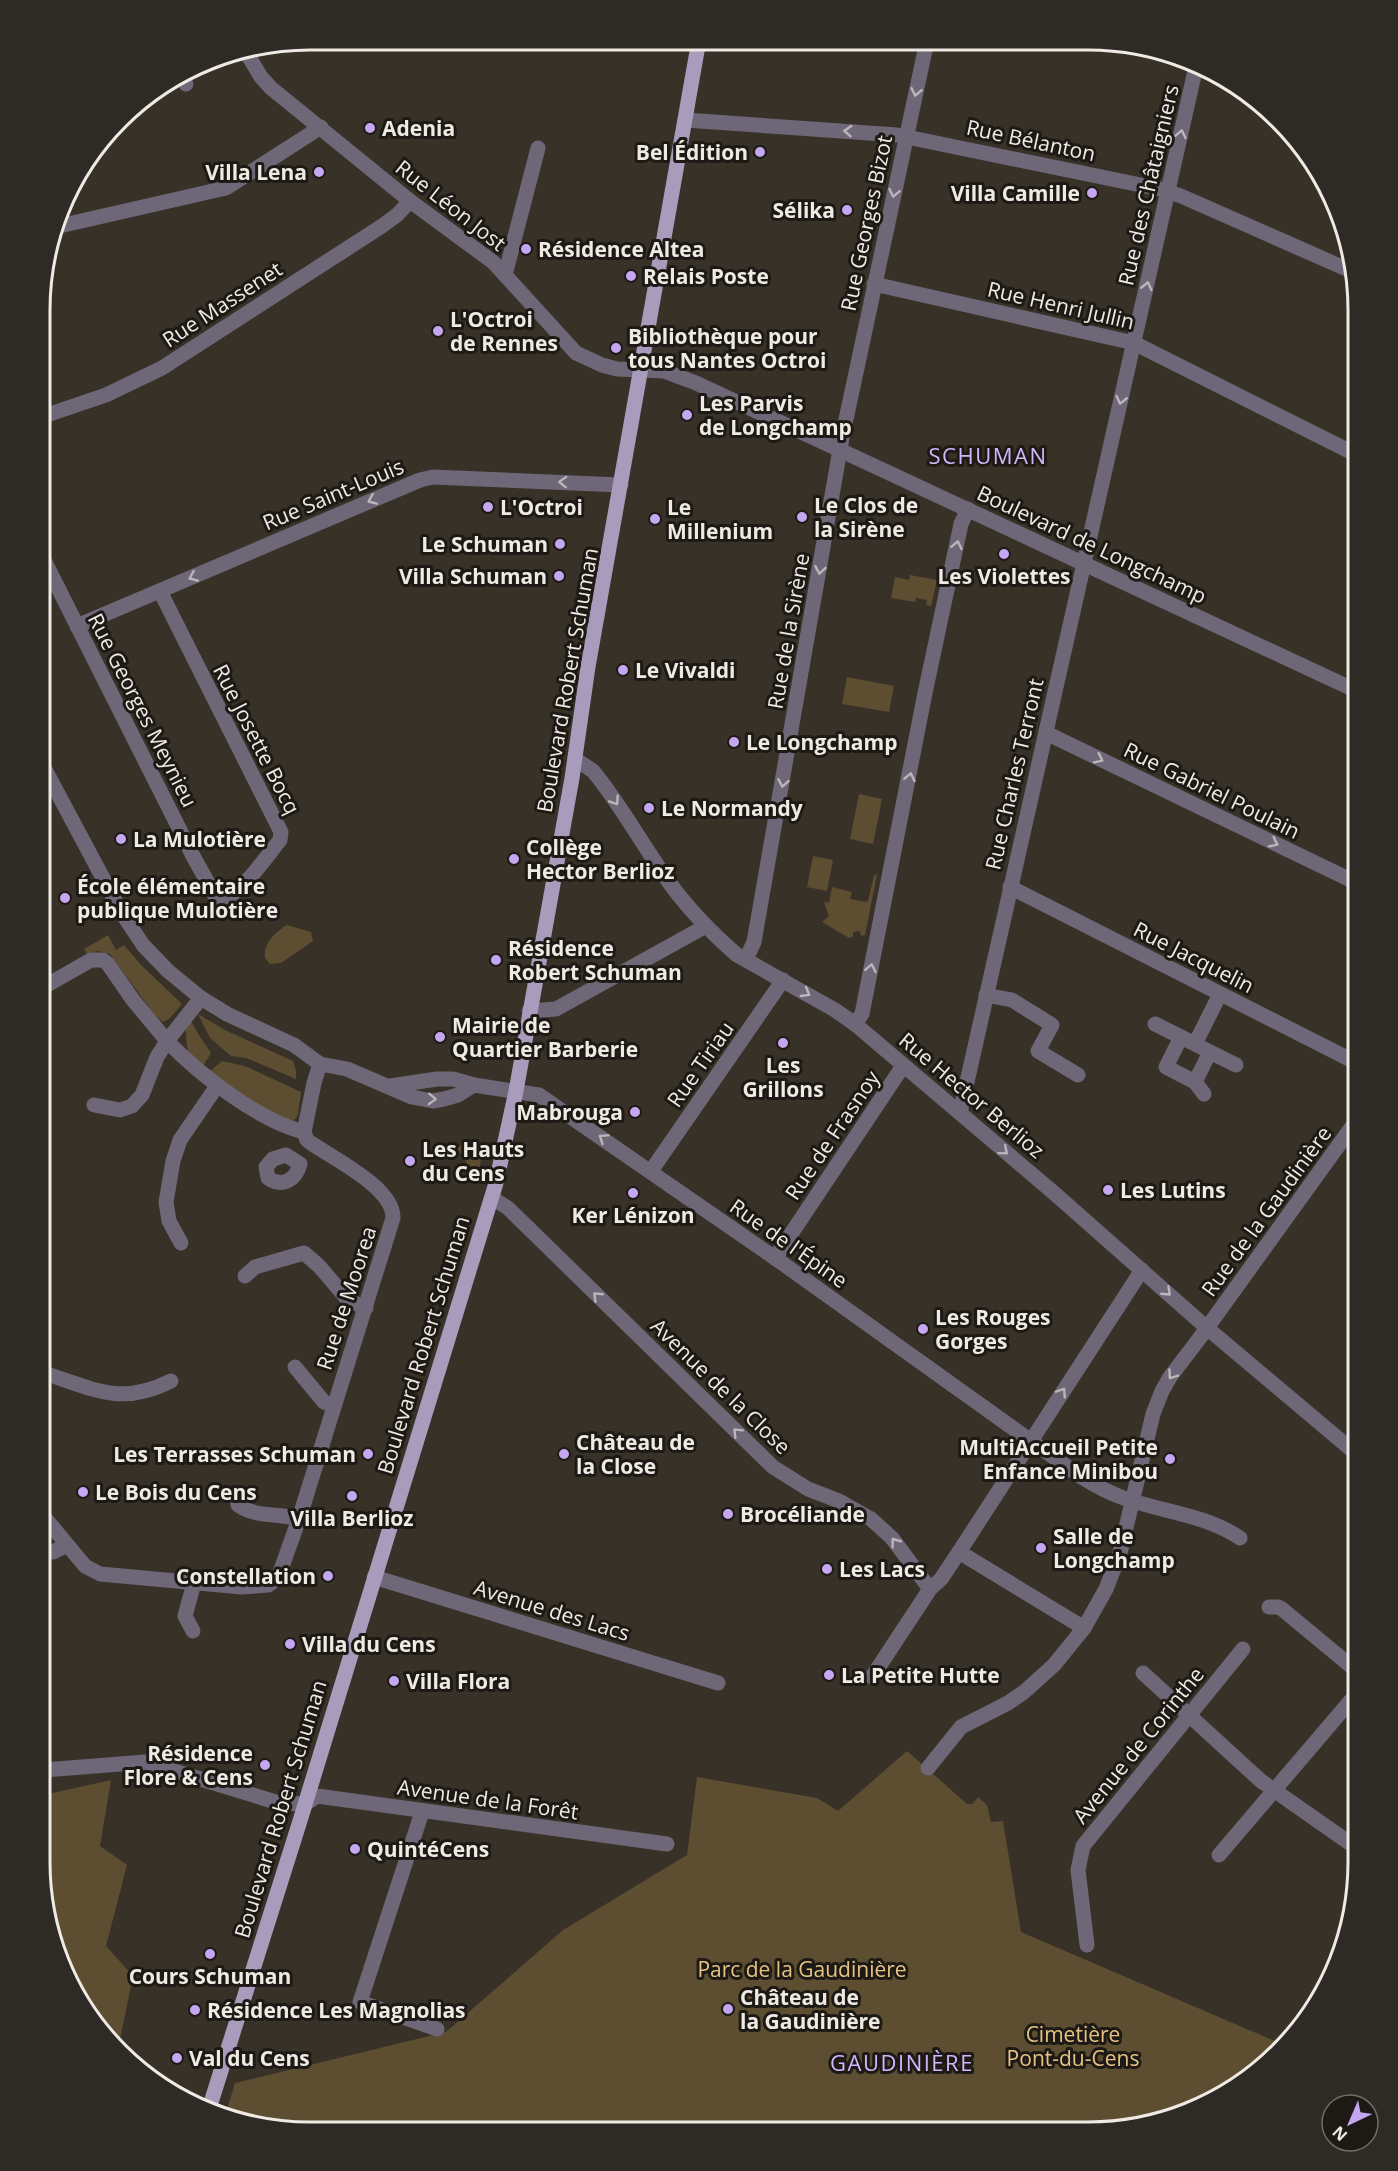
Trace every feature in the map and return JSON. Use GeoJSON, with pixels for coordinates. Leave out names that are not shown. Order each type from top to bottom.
{"type":"FeatureCollection","features":[{"type":"Feature","properties":{"kind":"main road","name":"Boulevard Robert Schuman"},"geometry":{"type":"LineString","coordinates":[[211,2102],[305,1804],[487,1207],[492,1198],[516,1091],[697,50]]}},
{"type":"Feature","properties":{"kind":"street","name":"Rue Georges Bizot"},"geometry":{"type":"LineString","coordinates":[[840,450],[925,50]]}},
{"type":"Feature","properties":{"kind":"street","name":"Rue Léon Jost"},"geometry":{"type":"LineString","coordinates":[[248,56],[254,67],[272,88],[410,201],[484,255],[576,352],[602,365],[617,369],[640,370]]}},
{"type":"Feature","properties":{"kind":"street","name":"Rue des Châtaigniers"},"geometry":{"type":"LineString","coordinates":[[1084,563],[1195,72]]}},
{"type":"Feature","properties":{"kind":"street","name":"Rue Bélanton"},"geometry":{"type":"LineString","coordinates":[[685,120],[907,136],[1169,191],[1345,268]]}},
{"type":"Feature","properties":{"kind":"street"},"geometry":{"type":"LineString","coordinates":[[63,226],[226,188],[321,127]]}},
{"type":"Feature","properties":{"kind":"street"},"geometry":{"type":"LineString","coordinates":[[505,275],[538,148]]}},
{"type":"Feature","properties":{"kind":"street","name":"Rue Massenet"},"geometry":{"type":"LineString","coordinates":[[50,414],[106,394],[162,368],[382,226],[410,201]]}},
{"type":"Feature","properties":{"kind":"street","name":"Rue Henri Jullin"},"geometry":{"type":"LineString","coordinates":[[874,284],[1134,343],[1348,450]]}},
{"type":"Feature","properties":{"kind":"street","name":"Boulevard de Longchamp"},"geometry":{"type":"LineString","coordinates":[[640,370],[664,371],[696,383],[1348,687]]}},
{"type":"Feature","properties":{"kind":"street","name":"Rue de la Sirène"},"geometry":{"type":"LineString","coordinates":[[746,959],[754,942],[840,450]]}},
{"type":"Feature","properties":{"kind":"street","name":"Rue Saint-Louis"},"geometry":{"type":"LineString","coordinates":[[77,626],[420,480],[433,477],[621,485]]}},
{"type":"Feature","properties":{"kind":"street"},"geometry":{"type":"LineString","coordinates":[[855,1024],[862,1014],[925,693],[961,524],[968,509]]}},
{"type":"Feature","properties":{"kind":"street","name":"Rue Charles Terront"},"geometry":{"type":"LineString","coordinates":[[960,1113],[1084,563]]}},
{"type":"Feature","properties":{"kind":"street","name":"Rue Georges Meynieu"},"geometry":{"type":"LineString","coordinates":[[50,572],[208,884]]}},
{"type":"Feature","properties":{"kind":"street","name":"Rue Josette Bocq"},"geometry":{"type":"LineString","coordinates":[[160,591],[281,832],[280,840],[261,865],[248,881],[229,897],[219,903],[208,884]]}},
{"type":"Feature","properties":{"kind":"street","name":"Rue Gabriel Poulain"},"geometry":{"type":"LineString","coordinates":[[1046,733],[1348,879]]}},
{"type":"Feature","properties":{"kind":"street","name":"Rue Hector Berlioz"},"geometry":{"type":"LineString","coordinates":[[575,759],[594,771],[671,885],[706,926],[737,955],[855,1024],[1348,1447]]}},
{"type":"Feature","properties":{"kind":"street"},"geometry":{"type":"LineString","coordinates":[[50,779],[120,910],[143,945],[168,971],[201,998],[227,1014],[294,1046],[320,1064],[347,1069],[412,1097],[433,1101],[448,1098],[474,1085]]}},
{"type":"Feature","properties":{"kind":"street","name":"Rue Jacquelin"},"geometry":{"type":"LineString","coordinates":[[1010,887],[1348,1058]]}},
{"type":"Feature","properties":{"kind":"street"},"geometry":{"type":"LineString","coordinates":[[529,1011],[556,1009],[706,926]]}},
{"type":"Feature","properties":{"kind":"street","name":"Rue de Moorea"},"geometry":{"type":"LineString","coordinates":[[50,983],[91,960],[103,960],[167,1041],[201,1074],[217,1086],[308,1138],[375,1186],[385,1195],[392,1208],[392,1223],[281,1572],[274,1582],[268,1585],[242,1587],[194,1583]]}},
{"type":"Feature","properties":{"kind":"street","name":"Rue Tiriau"},"geometry":{"type":"LineString","coordinates":[[651,1171],[783,980]]}},
{"type":"Feature","properties":{"kind":"street"},"geometry":{"type":"LineString","coordinates":[[986,994],[1011,1000],[1052,1025],[1038,1051],[1078,1075]]}},
{"type":"Feature","properties":{"kind":"street"},"geometry":{"type":"LineString","coordinates":[[1210,1052],[1200,1088],[1166,1067],[1188,1041],[1220,994]]}},
{"type":"Feature","properties":{"kind":"street"},"geometry":{"type":"LineString","coordinates":[[94,1105],[120,1110],[132,1106],[142,1095],[157,1057],[167,1041],[201,998]]}},
{"type":"Feature","properties":{"kind":"street"},"geometry":{"type":"LineString","coordinates":[[1155,1024],[1236,1065]]}},
{"type":"Feature","properties":{"kind":"street"},"geometry":{"type":"LineString","coordinates":[[294,1160],[308,1138],[314,1083],[320,1064]]}},
{"type":"Feature","properties":{"kind":"street","name":"Rue de Frasnoy"},"geometry":{"type":"LineString","coordinates":[[775,1258],[903,1065]]}},
{"type":"Feature","properties":{"kind":"street","name":"Rue de l'Épine"},"geometry":{"type":"LineString","coordinates":[[390,1086],[453,1079],[474,1085],[539,1095],[775,1258],[1080,1476],[1121,1497],[1202,1520],[1240,1538]]}},
{"type":"Feature","properties":{"kind":"street"},"geometry":{"type":"LineString","coordinates":[[181,1243],[169,1221],[166,1202],[173,1161],[180,1140],[217,1086]]}},
{"type":"Feature","properties":{"kind":"street","name":"Rue de la Gaudinière"},"geometry":{"type":"LineString","coordinates":[[928,1768],[961,1727],[1008,1703],[1024,1692],[1054,1665],[1084,1628],[1096,1609],[1116,1565],[1159,1398],[1170,1377],[1348,1132]]}},
{"type":"Feature","properties":{"kind":"street","name":"Avenue de la Close"},"geometry":{"type":"LineString","coordinates":[[492,1198],[508,1208],[773,1467],[808,1489],[852,1508],[883,1528],[930,1589]]}},
{"type":"Feature","properties":{"kind":"street"},"geometry":{"type":"LineString","coordinates":[[245,1276],[255,1267],[304,1253],[319,1266],[348,1300],[366,1308]]}},
{"type":"Feature","properties":{"kind":"street"},"geometry":{"type":"LineString","coordinates":[[872,1677],[930,1589],[941,1579],[959,1552],[1142,1270]]}},
{"type":"Feature","properties":{"kind":"street"},"geometry":{"type":"LineString","coordinates":[[295,1367],[324,1402],[334,1406]]}},
{"type":"Feature","properties":{"kind":"street"},"geometry":{"type":"LineString","coordinates":[[50,1376],[108,1394],[120,1395],[152,1390],[171,1381]]}},
{"type":"Feature","properties":{"kind":"street"},"geometry":{"type":"LineString","coordinates":[[238,1505],[252,1513],[280,1514],[299,1519]]}},
{"type":"Feature","properties":{"kind":"street"},"geometry":{"type":"LineString","coordinates":[[50,1525],[85,1566],[100,1574],[194,1583],[185,1616],[193,1631]]}},
{"type":"Feature","properties":{"kind":"street"},"geometry":{"type":"LineString","coordinates":[[50,1552],[67,1545]]}},
{"type":"Feature","properties":{"kind":"street"},"geometry":{"type":"LineString","coordinates":[[959,1552],[1084,1628]]}},
{"type":"Feature","properties":{"kind":"street","name":"Avenue des Lacs"},"geometry":{"type":"LineString","coordinates":[[374,1577],[718,1683]]}},
{"type":"Feature","properties":{"kind":"street"},"geometry":{"type":"LineString","coordinates":[[1269,1607],[1282,1609],[1348,1664]]}},
{"type":"Feature","properties":{"kind":"street","name":"Avenue de Corinthe"},"geometry":{"type":"LineString","coordinates":[[1087,1945],[1078,1870],[1083,1846],[1244,1649]]}},
{"type":"Feature","properties":{"kind":"street"},"geometry":{"type":"LineString","coordinates":[[1143,1673],[1274,1790],[1348,1842]]}},
{"type":"Feature","properties":{"kind":"street"},"geometry":{"type":"LineString","coordinates":[[1219,1855],[1348,1704]]}},
{"type":"Feature","properties":{"kind":"street","name":"Avenue de la Forêt"},"geometry":{"type":"LineString","coordinates":[[50,1770],[146,1762],[279,1803],[305,1804],[317,1796],[667,1844]]}},
{"type":"Feature","properties":{"kind":"street"},"geometry":{"type":"LineString","coordinates":[[423,1812],[360,2002],[437,2029]]}},
{"type":"Feature","properties":{"kind":"green space"},"geometry":{"type":"Polygon","coordinates":[[[910,575],[937,580],[931,606],[926,605],[927,600],[916,598],[915,602],[891,598],[895,577],[909,580],[910,575]]]}},
{"type":"Feature","properties":{"kind":"green space"},"geometry":{"type":"Polygon","coordinates":[[[847,677],[894,686],[889,712],[842,704],[847,677]]]}},
{"type":"Feature","properties":{"kind":"green space"},"geometry":{"type":"Polygon","coordinates":[[[859,794],[882,799],[873,844],[850,839],[859,794]]]}},
{"type":"Feature","properties":{"kind":"green space"},"geometry":{"type":"Polygon","coordinates":[[[813,856],[833,860],[827,891],[807,887],[813,856]]]}},
{"type":"Feature","properties":{"kind":"green space"},"geometry":{"type":"Polygon","coordinates":[[[877,874],[865,935],[861,936],[860,931],[853,932],[853,937],[849,938],[822,922],[829,916],[824,902],[829,903],[832,887],[852,892],[850,899],[866,902],[874,876],[877,874]]]}},
{"type":"Feature","properties":{"kind":"green space"},"geometry":{"type":"Polygon","coordinates":[[[287,925],[311,932],[313,941],[281,963],[270,964],[265,958],[268,943],[278,931],[287,925]]]}},
{"type":"Feature","properties":{"kind":"green space"},"geometry":{"type":"Polygon","coordinates":[[[108,935],[116,950],[124,945],[141,965],[182,1004],[169,1019],[163,1022],[154,1014],[110,954],[98,951],[87,954],[84,949],[108,935]]]}},
{"type":"Feature","properties":{"kind":"green space"},"geometry":{"type":"Polygon","coordinates":[[[198,1014],[225,1030],[293,1061],[296,1079],[246,1058],[231,1056],[210,1038],[198,1014]]]}},
{"type":"Feature","properties":{"kind":"green space"},"geometry":{"type":"Polygon","coordinates":[[[190,1019],[211,1053],[202,1068],[188,1057],[185,1024],[190,1019]]]}},
{"type":"Feature","properties":{"kind":"green space"},"geometry":{"type":"Polygon","coordinates":[[[222,1061],[245,1066],[301,1092],[298,1115],[294,1121],[283,1121],[208,1073],[222,1061]]]}},
{"type":"Feature","properties":{"kind":"green space"},"geometry":{"type":"Polygon","coordinates":[[[469,1141],[481,1161],[478,1173],[472,1171],[457,1148],[469,1141]]]}},
{"type":"Feature","properties":{"kind":"green space","name":"Parc de la Gaudinière"},"geometry":{"type":"Polygon","coordinates":[[[907,1751],[967,1804],[972,1804],[978,1797],[987,1805],[991,1822],[1003,1821],[1021,1932],[1276,2041],[1247,2068],[1204,2095],[1156,2113],[1106,2121],[309,2122],[259,2117],[227,2108],[235,2083],[446,2032],[563,1930],[687,1855],[697,1777],[817,1798],[838,1811],[907,1751]]]}},
{"type":"Feature","properties":{"kind":"green space"},"geometry":{"type":"Polygon","coordinates":[[[111,1780],[100,1846],[127,1865],[106,1946],[133,1976],[120,2039],[103,2020],[84,1992],[69,1961],[58,1929],[50,1879],[50,1794],[111,1780]]]}},
{"type":"Feature","properties":{"kind":"place","name":"Adenia"},"geometry":{"type":"Point","coordinates":[370,128]}},
{"type":"Feature","properties":{"kind":"place","name":"Bel Édition"},"geometry":{"type":"Point","coordinates":[760,152]}},
{"type":"Feature","properties":{"kind":"place","name":"Villa Lena"},"geometry":{"type":"Point","coordinates":[319,172]}},
{"type":"Feature","properties":{"kind":"place","name":"Villa Camille"},"geometry":{"type":"Point","coordinates":[1092,193]}},
{"type":"Feature","properties":{"kind":"place","name":"Sélika"},"geometry":{"type":"Point","coordinates":[847,210]}},
{"type":"Feature","properties":{"kind":"place","name":"Résidence Altea"},"geometry":{"type":"Point","coordinates":[526,249]}},
{"type":"Feature","properties":{"kind":"place","name":"Relais Poste"},"geometry":{"type":"Point","coordinates":[631,276]}},
{"type":"Feature","properties":{"kind":"place","name":"L'Octroi de Rennes"},"geometry":{"type":"Point","coordinates":[438,331]}},
{"type":"Feature","properties":{"kind":"place","name":"Bibliothèque pour tous Nantes Octroi"},"geometry":{"type":"Point","coordinates":[616,348]}},
{"type":"Feature","properties":{"kind":"place","name":"Les Parvis de Longchamp"},"geometry":{"type":"Point","coordinates":[687,415]}},
{"type":"Feature","properties":{"kind":"place","name":"L'Octroi"},"geometry":{"type":"Point","coordinates":[488,507]}},
{"type":"Feature","properties":{"kind":"place","name":"Le Clos de la Sirène"},"geometry":{"type":"Point","coordinates":[802,517]}},
{"type":"Feature","properties":{"kind":"place","name":"Le Millenium"},"geometry":{"type":"Point","coordinates":[655,519]}},
{"type":"Feature","properties":{"kind":"place","name":"Le Schuman"},"geometry":{"type":"Point","coordinates":[560,544]}},
{"type":"Feature","properties":{"kind":"place","name":"Les Violettes"},"geometry":{"type":"Point","coordinates":[1004,554]}},
{"type":"Feature","properties":{"kind":"place","name":"Villa Schuman"},"geometry":{"type":"Point","coordinates":[559,576]}},
{"type":"Feature","properties":{"kind":"place","name":"Le Vivaldi"},"geometry":{"type":"Point","coordinates":[623,670]}},
{"type":"Feature","properties":{"kind":"place","name":"Le Longchamp"},"geometry":{"type":"Point","coordinates":[734,742]}},
{"type":"Feature","properties":{"kind":"place","name":"Le Normandy"},"geometry":{"type":"Point","coordinates":[649,808]}},
{"type":"Feature","properties":{"kind":"place","name":"La Mulotière"},"geometry":{"type":"Point","coordinates":[121,839]}},
{"type":"Feature","properties":{"kind":"place","name":"Collège Hector Berlioz"},"geometry":{"type":"Point","coordinates":[514,859]}},
{"type":"Feature","properties":{"kind":"place","name":"École élémentaire publique Mulotière"},"geometry":{"type":"Point","coordinates":[65,898]}},
{"type":"Feature","properties":{"kind":"place","name":"Résidence Robert Schuman"},"geometry":{"type":"Point","coordinates":[496,960]}},
{"type":"Feature","properties":{"kind":"place","name":"Mairie de Quartier Barberie"},"geometry":{"type":"Point","coordinates":[440,1037]}},
{"type":"Feature","properties":{"kind":"place","name":"Les Grillons"},"geometry":{"type":"Point","coordinates":[783,1043]}},
{"type":"Feature","properties":{"kind":"place","name":"Mabrouga"},"geometry":{"type":"Point","coordinates":[635,1112]}},
{"type":"Feature","properties":{"kind":"place","name":"Les Hauts du Cens"},"geometry":{"type":"Point","coordinates":[410,1161]}},
{"type":"Feature","properties":{"kind":"place","name":"Les Lutins"},"geometry":{"type":"Point","coordinates":[1108,1190]}},
{"type":"Feature","properties":{"kind":"place","name":"Ker Lénizon"},"geometry":{"type":"Point","coordinates":[633,1193]}},
{"type":"Feature","properties":{"kind":"place","name":"Les Rouges Gorges"},"geometry":{"type":"Point","coordinates":[923,1329]}},
{"type":"Feature","properties":{"kind":"place","name":"Les Terrasses Schuman"},"geometry":{"type":"Point","coordinates":[368,1454]}},
{"type":"Feature","properties":{"kind":"place","name":"Château de la Close"},"geometry":{"type":"Point","coordinates":[564,1454]}},
{"type":"Feature","properties":{"kind":"place","name":"MultiAccueil Petite Enfance Minibou"},"geometry":{"type":"Point","coordinates":[1170,1459]}},
{"type":"Feature","properties":{"kind":"place","name":"Le Bois du Cens"},"geometry":{"type":"Point","coordinates":[83,1492]}},
{"type":"Feature","properties":{"kind":"place","name":"Villa Berlioz"},"geometry":{"type":"Point","coordinates":[352,1496]}},
{"type":"Feature","properties":{"kind":"place","name":"Brocéliande"},"geometry":{"type":"Point","coordinates":[728,1514]}},
{"type":"Feature","properties":{"kind":"place","name":"Salle de Longchamp"},"geometry":{"type":"Point","coordinates":[1041,1548]}},
{"type":"Feature","properties":{"kind":"place","name":"Les Lacs"},"geometry":{"type":"Point","coordinates":[827,1569]}},
{"type":"Feature","properties":{"kind":"place","name":"Constellation"},"geometry":{"type":"Point","coordinates":[328,1576]}},
{"type":"Feature","properties":{"kind":"place","name":"Villa du Cens"},"geometry":{"type":"Point","coordinates":[290,1644]}},
{"type":"Feature","properties":{"kind":"place","name":"La Petite Hutte"},"geometry":{"type":"Point","coordinates":[829,1675]}},
{"type":"Feature","properties":{"kind":"place","name":"Villa Flora"},"geometry":{"type":"Point","coordinates":[394,1681]}},
{"type":"Feature","properties":{"kind":"place","name":"Résidence Flore & Cens"},"geometry":{"type":"Point","coordinates":[265,1765]}},
{"type":"Feature","properties":{"kind":"place","name":"QuintéCens"},"geometry":{"type":"Point","coordinates":[355,1849]}},
{"type":"Feature","properties":{"kind":"place","name":"Cours Schuman"},"geometry":{"type":"Point","coordinates":[210,1954]}},
{"type":"Feature","properties":{"kind":"place","name":"Château de la Gaudinière"},"geometry":{"type":"Point","coordinates":[728,2009]}},
{"type":"Feature","properties":{"kind":"place","name":"Résidence Les Magnolias"},"geometry":{"type":"Point","coordinates":[195,2010]}},
{"type":"Feature","properties":{"kind":"place","name":"Val du Cens"},"geometry":{"type":"Point","coordinates":[177,2058]}},
{"type":"Feature","properties":{"kind":"district","name":"SCHUMAN"},"geometry":{"type":"Point","coordinates":[988,455]}},
{"type":"Feature","properties":{"kind":"district","name":"GAUDINIÈRE"},"geometry":{"type":"Point","coordinates":[902,2062]}},
{"type":"Feature","properties":{"kind":"park label","name":"Cimetière Pont-du-Cens"},"geometry":{"type":"Point","coordinates":[1073,2046]}}]}
